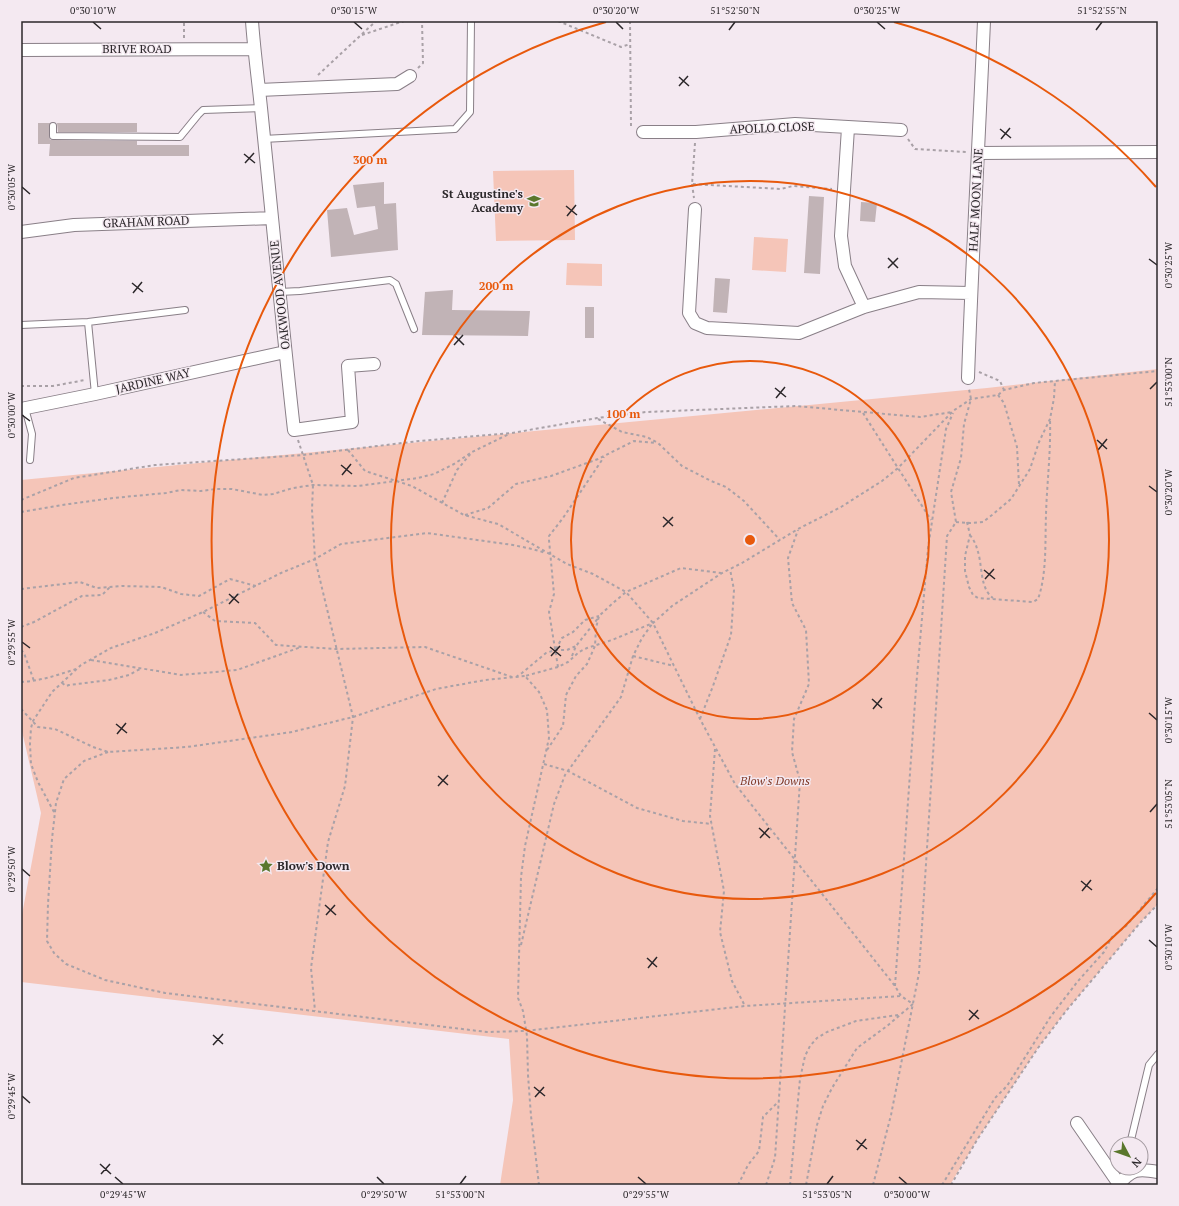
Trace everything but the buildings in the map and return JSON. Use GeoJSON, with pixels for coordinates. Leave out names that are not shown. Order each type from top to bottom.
{"type":"FeatureCollection","features":[{"type":"Feature","properties":{"kind":"street","name":"OAKWOOD AVENUE"},"geometry":{"type":"LineString","coordinates":[[252,21],[278,292],[294,430],[352,422],[348,366],[374,364]]}},
{"type":"Feature","properties":{"kind":"street","name":"HALF MOON LANE"},"geometry":{"type":"LineString","coordinates":[[968,374],[984,21]]}},
{"type":"Feature","properties":{"kind":"street","name":"BRIVE ROAD"},"geometry":{"type":"LineString","coordinates":[[21,50],[254,49]]}},
{"type":"Feature","properties":{"kind":"street"},"geometry":{"type":"LineString","coordinates":[[259,90],[397,84],[410,76]]}},
{"type":"Feature","properties":{"kind":"street","name":"APOLLO CLOSE"},"geometry":{"type":"LineString","coordinates":[[643,132],[696,132],[795,124],[901,130]]}},
{"type":"Feature","properties":{"kind":"street"},"geometry":{"type":"LineString","coordinates":[[848,128],[841,236],[845,266],[864,307]]}},
{"type":"Feature","properties":{"kind":"street"},"geometry":{"type":"LineString","coordinates":[[979,153],[1158,152]]}},
{"type":"Feature","properties":{"kind":"street"},"geometry":{"type":"LineString","coordinates":[[695,209],[689,313],[694,323],[708,328],[799,333],[864,307],[919,292],[971,293]]}},
{"type":"Feature","properties":{"kind":"street","name":"GRAHAM ROAD"},"geometry":{"type":"LineString","coordinates":[[21,232],[74,225],[272,218]]}},
{"type":"Feature","properties":{"kind":"street","name":"JARDINE WAY"},"geometry":{"type":"LineString","coordinates":[[23,408],[95,394],[285,352]]}},
{"type":"Feature","properties":{"kind":"street"},"geometry":{"type":"LineString","coordinates":[[1077,1123],[1118,1184],[1125,1176]]}},
{"type":"Feature","properties":{"kind":"lane"},"geometry":{"type":"LineString","coordinates":[[264,139],[455,129],[470,112],[471,21]]}},
{"type":"Feature","properties":{"kind":"lane"},"geometry":{"type":"LineString","coordinates":[[54,126],[53,136],[180,137],[203,110],[261,108]]}},
{"type":"Feature","properties":{"kind":"lane"},"geometry":{"type":"LineString","coordinates":[[278,292],[300,291],[390,280],[396,284],[414,329]]}},
{"type":"Feature","properties":{"kind":"lane"},"geometry":{"type":"LineString","coordinates":[[21,326],[88,322],[185,310]]}},
{"type":"Feature","properties":{"kind":"lane"},"geometry":{"type":"LineString","coordinates":[[88,322],[95,394]]}},
{"type":"Feature","properties":{"kind":"lane"},"geometry":{"type":"LineString","coordinates":[[23,408],[32,434],[30,460]]}},
{"type":"Feature","properties":{"kind":"lane"},"geometry":{"type":"LineString","coordinates":[[1132,1136],[1149,1065],[1158,1054]]}},
{"type":"Feature","properties":{"kind":"path"},"geometry":{"type":"LineString","coordinates":[[183,49],[184,21]]}},
{"type":"Feature","properties":{"kind":"path"},"geometry":{"type":"LineString","coordinates":[[304,88],[376,21]]}},
{"type":"Feature","properties":{"kind":"path"},"geometry":{"type":"LineString","coordinates":[[361,35],[404,21]]}},
{"type":"Feature","properties":{"kind":"path"},"geometry":{"type":"LineString","coordinates":[[410,76],[423,62],[422,21]]}},
{"type":"Feature","properties":{"kind":"path"},"geometry":{"type":"LineString","coordinates":[[558,21],[621,47],[630,44]]}},
{"type":"Feature","properties":{"kind":"path"},"geometry":{"type":"LineString","coordinates":[[630,21],[631,126],[643,132]]}},
{"type":"Feature","properties":{"kind":"path"},"geometry":{"type":"LineString","coordinates":[[901,130],[915,149],[979,153]]}},
{"type":"Feature","properties":{"kind":"path"},"geometry":{"type":"LineString","coordinates":[[696,132],[692,184],[781,189],[793,186],[844,190]]}},
{"type":"Feature","properties":{"kind":"path"},"geometry":{"type":"LineString","coordinates":[[520,950],[554,804],[568,771],[621,697],[633,656],[642,638],[653,623],[672,606],[722,573],[798,529],[841,507],[882,481],[898,468],[953,412],[971,399],[998,395],[1004,390],[1034,382],[1158,371]]}},
{"type":"Feature","properties":{"kind":"path"},"geometry":{"type":"LineString","coordinates":[[968,374],[981,372],[1000,381],[1004,390]]}},
{"type":"Feature","properties":{"kind":"path"},"geometry":{"type":"LineString","coordinates":[[21,386],[53,386],[94,379]]}},
{"type":"Feature","properties":{"kind":"path"},"geometry":{"type":"LineString","coordinates":[[970,535],[965,556],[965,571],[969,587],[973,595],[978,598],[1033,602],[1038,599],[1046,551],[1050,419],[1054,398],[1055,381]]}},
{"type":"Feature","properties":{"kind":"path"},"geometry":{"type":"LineString","coordinates":[[998,395],[1004,403],[1017,447],[1019,487]]}},
{"type":"Feature","properties":{"kind":"path"},"geometry":{"type":"LineString","coordinates":[[873,1185],[891,1115],[919,973],[947,536],[956,522],[951,492],[961,458],[964,424],[971,399]]}},
{"type":"Feature","properties":{"kind":"path"},"geometry":{"type":"LineString","coordinates":[[21,500],[74,478],[155,466],[303,455],[419,441],[512,433],[597,418],[646,412],[796,406],[920,417],[953,412]]}},
{"type":"Feature","properties":{"kind":"path"},"geometry":{"type":"LineString","coordinates":[[863,412],[932,522]]}},
{"type":"Feature","properties":{"kind":"path"},"geometry":{"type":"LineString","coordinates":[[894,986],[928,548],[946,429],[953,412]]}},
{"type":"Feature","properties":{"kind":"path"},"geometry":{"type":"LineString","coordinates":[[597,418],[622,432],[647,437],[658,443],[682,466],[726,487],[744,501],[780,540]]}},
{"type":"Feature","properties":{"kind":"path"},"geometry":{"type":"LineString","coordinates":[[956,522],[982,522],[1011,499],[1030,469],[1039,442],[1050,419]]}},
{"type":"Feature","properties":{"kind":"path"},"geometry":{"type":"LineString","coordinates":[[21,512],[69,504],[151,495],[181,490],[201,491],[232,489],[263,495],[273,494],[292,488],[314,485],[358,486],[418,478],[434,474],[454,464],[472,452],[512,433]]}},
{"type":"Feature","properties":{"kind":"path"},"geometry":{"type":"LineString","coordinates":[[464,515],[488,508],[516,484],[551,476],[604,457],[634,441],[658,443]]}},
{"type":"Feature","properties":{"kind":"path"},"geometry":{"type":"LineString","coordinates":[[348,450],[365,471],[412,486],[464,515],[498,524],[567,564],[603,579],[626,592],[653,623],[734,784],[901,996],[913,1004]]}},
{"type":"Feature","properties":{"kind":"path"},"geometry":{"type":"LineString","coordinates":[[442,503],[457,470],[472,452]]}},
{"type":"Feature","properties":{"kind":"path"},"geometry":{"type":"LineString","coordinates":[[303,455],[314,485],[312,510],[315,559],[353,717],[345,786],[328,842],[311,968],[315,1011]]}},
{"type":"Feature","properties":{"kind":"path"},"geometry":{"type":"LineString","coordinates":[[558,667],[549,612],[554,594],[549,536],[564,518],[604,457]]}},
{"type":"Feature","properties":{"kind":"path"},"geometry":{"type":"LineString","coordinates":[[967,522],[970,535],[978,550],[981,572],[988,595],[994,599]]}},
{"type":"Feature","properties":{"kind":"path"},"geometry":{"type":"LineString","coordinates":[[766,1185],[775,1158],[784,1003],[800,781],[792,752],[794,718],[809,684],[806,630],[792,603],[788,558],[798,529]]}},
{"type":"Feature","properties":{"kind":"path"},"geometry":{"type":"LineString","coordinates":[[55,813],[38,782],[32,764],[30,744],[33,721],[52,692],[78,668],[110,648],[155,633],[204,612],[281,573],[315,559],[341,544],[427,533],[512,545],[551,555]]}},
{"type":"Feature","properties":{"kind":"path"},"geometry":{"type":"LineString","coordinates":[[572,658],[576,646],[599,616],[626,592],[681,568],[722,573]]}},
{"type":"Feature","properties":{"kind":"path"},"geometry":{"type":"LineString","coordinates":[[700,719],[731,635],[734,590],[730,569]]}},
{"type":"Feature","properties":{"kind":"path"},"geometry":{"type":"LineString","coordinates":[[21,589],[80,582],[97,588],[122,586],[161,587],[181,594],[199,596],[230,580],[256,586]]}},
{"type":"Feature","properties":{"kind":"path"},"geometry":{"type":"LineString","coordinates":[[21,627],[34,622],[82,596],[102,596],[111,587]]}},
{"type":"Feature","properties":{"kind":"path"},"geometry":{"type":"LineString","coordinates":[[204,612],[215,622],[255,623],[276,645],[336,649],[425,646],[515,677],[546,653],[555,650],[567,650],[576,646]]}},
{"type":"Feature","properties":{"kind":"path"},"geometry":{"type":"LineString","coordinates":[[555,650],[562,638],[573,632],[585,620],[599,616]]}},
{"type":"Feature","properties":{"kind":"path"},"geometry":{"type":"LineString","coordinates":[[547,751],[563,726],[566,695],[576,676],[587,664],[596,646],[596,628],[599,616]]}},
{"type":"Feature","properties":{"kind":"path"},"geometry":{"type":"LineString","coordinates":[[653,623],[596,646],[586,648],[568,662],[558,667],[525,676],[485,680],[436,689],[353,717],[292,732],[187,747],[108,752],[84,761],[64,779],[56,803],[48,904],[47,941],[54,953],[66,964],[105,980],[165,993],[487,1032],[525,1031],[746,1006],[901,996]]}},
{"type":"Feature","properties":{"kind":"path"},"geometry":{"type":"LineString","coordinates":[[91,660],[181,675],[237,670],[302,646]]}},
{"type":"Feature","properties":{"kind":"path"},"geometry":{"type":"LineString","coordinates":[[21,650],[24,654],[34,681]]}},
{"type":"Feature","properties":{"kind":"path"},"geometry":{"type":"LineString","coordinates":[[633,656],[674,666]]}},
{"type":"Feature","properties":{"kind":"path"},"geometry":{"type":"LineString","coordinates":[[21,682],[47,678],[78,668]]}},
{"type":"Feature","properties":{"kind":"path"},"geometry":{"type":"LineString","coordinates":[[62,683],[66,686],[69,684],[109,680],[129,675],[141,668]]}},
{"type":"Feature","properties":{"kind":"path"},"geometry":{"type":"LineString","coordinates":[[525,676],[539,692],[547,710],[549,738],[525,846],[521,877],[518,998],[523,1011],[527,1036],[531,1116],[538,1185]]}},
{"type":"Feature","properties":{"kind":"path"},"geometry":{"type":"LineString","coordinates":[[21,710],[38,727],[55,728],[93,748],[108,752]]}},
{"type":"Feature","properties":{"kind":"path"},"geometry":{"type":"LineString","coordinates":[[715,748],[710,816],[724,891],[720,932],[732,981],[746,1006]]}},
{"type":"Feature","properties":{"kind":"path"},"geometry":{"type":"LineString","coordinates":[[544,764],[568,771],[637,808],[683,821],[712,824]]}},
{"type":"Feature","properties":{"kind":"path"},"geometry":{"type":"LineString","coordinates":[[942,1185],[995,1098],[1007,1086],[1051,1016],[1078,981],[1104,952],[1112,937],[1126,926],[1158,888]]}},
{"type":"Feature","properties":{"kind":"path"},"geometry":{"type":"LineString","coordinates":[[951,1185],[977,1140],[1038,1048],[1066,1011],[1140,923],[1158,904]]}},
{"type":"Feature","properties":{"kind":"path"},"geometry":{"type":"LineString","coordinates":[[806,1185],[817,1125],[823,1106],[832,1088],[857,1048],[913,1004]]}},
{"type":"Feature","properties":{"kind":"path"},"geometry":{"type":"LineString","coordinates":[[790,1185],[800,1079],[805,1056],[810,1046],[817,1038],[827,1032],[856,1022],[899,1015]]}},
{"type":"Feature","properties":{"kind":"path"},"geometry":{"type":"LineString","coordinates":[[738,1185],[748,1165],[759,1151],[763,1118],[778,1102]]}},
{"type":"Feature","properties":{"kind":"green space"},"geometry":{"type":"Polygon","coordinates":[[[574,170],[575,240],[496,241],[493,171],[574,170]]]}},
{"type":"Feature","properties":{"kind":"green space"},"geometry":{"type":"Polygon","coordinates":[[[754,237],[788,239],[786,272],[752,270],[754,237]]]}},
{"type":"Feature","properties":{"kind":"green space"},"geometry":{"type":"Polygon","coordinates":[[[567,263],[602,264],[602,286],[566,285],[567,263]]]}},
{"type":"Feature","properties":{"kind":"green space","name":"Blow's Downs"},"geometry":{"type":"Polygon","coordinates":[[[1158,369],[1158,904],[1140,923],[1066,1011],[1038,1048],[977,1140],[950,1185],[500,1185],[513,1100],[509,1039],[21,982],[21,920],[41,813],[21,727],[21,480],[987,388],[1158,369]]]}},
{"type":"Feature","properties":{"kind":"place","name":"St Augustine's Academy"},"geometry":{"type":"Point","coordinates":[534,201]}},
{"type":"Feature","properties":{"kind":"place","name":"Blow's Down"},"geometry":{"type":"Point","coordinates":[266,866]}}]}
